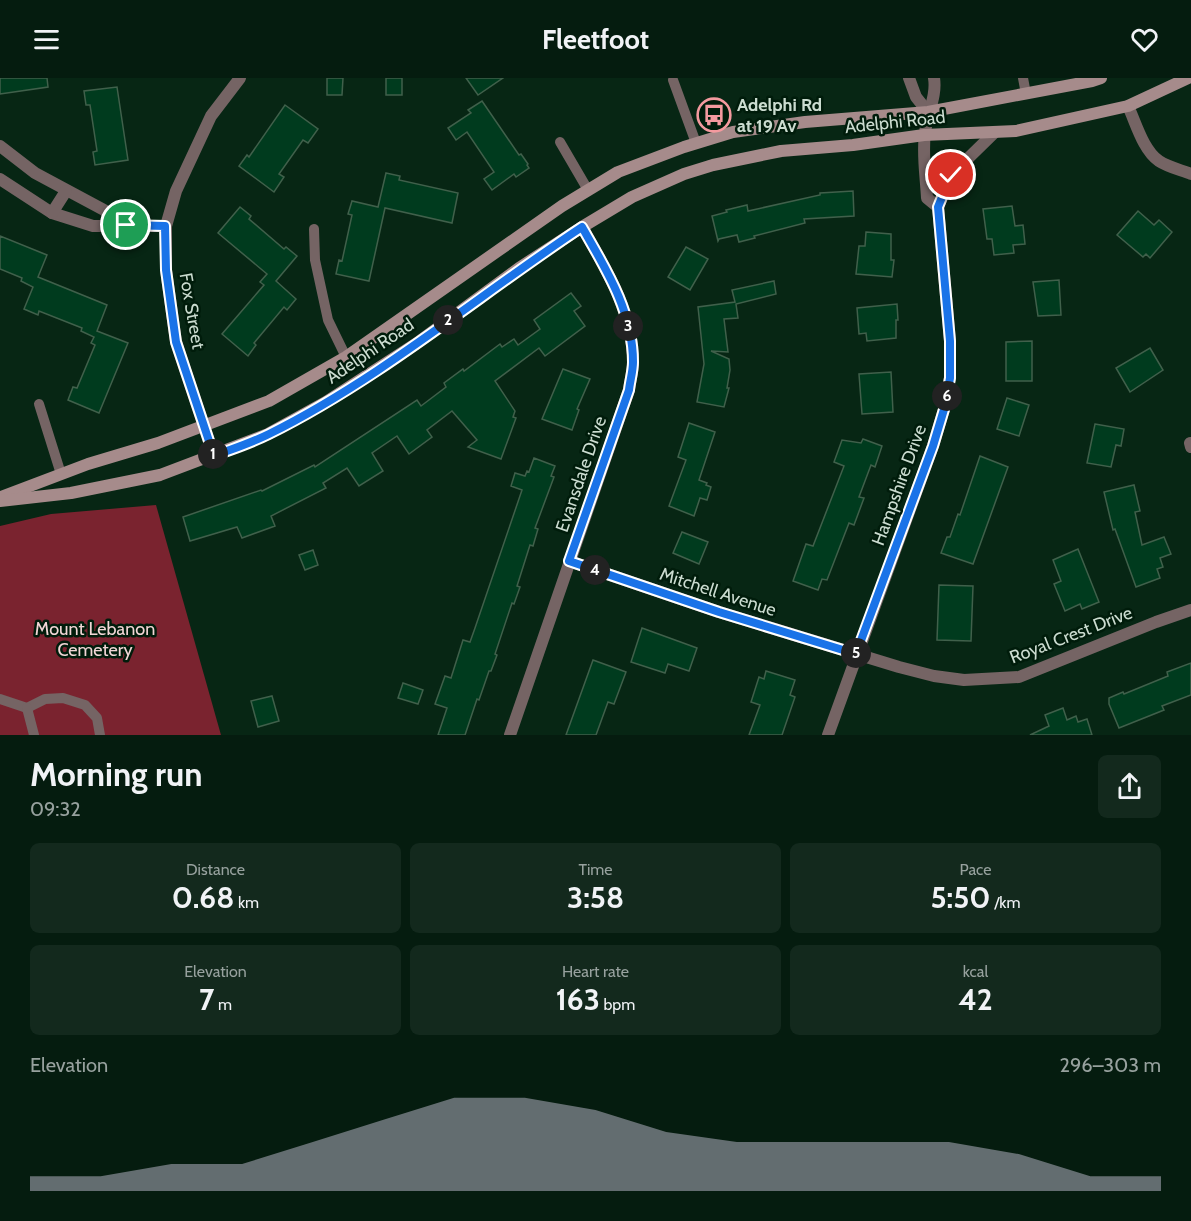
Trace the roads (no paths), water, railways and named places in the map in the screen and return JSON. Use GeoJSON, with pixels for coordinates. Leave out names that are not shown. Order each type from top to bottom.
{"type":"FeatureCollection","features":[{"type":"Feature","properties":{"kind":"main road","name":"Adelphi Road"},"geometry":{"type":"LineString","coordinates":[[0,499],[88,464],[158,443],[269,401],[346,357],[562,206],[618,172],[733,132],[805,122],[928,112],[1101,78]]}},
{"type":"Feature","properties":{"kind":"main road","name":"Adelphi Road"},"geometry":{"type":"LineString","coordinates":[[0,499],[71,493],[160,474],[214,456],[268,434],[326,402],[417,343],[519,268],[582,227],[632,197],[684,174],[713,165],[781,151],[853,145],[924,135],[995,132],[1037,127],[1128,106],[1188,78]]}},
{"type":"Feature","properties":{"kind":"street","name":"Fox Street"},"geometry":{"type":"LineString","coordinates":[[214,456],[176,342],[166,270],[165,226],[176,191],[211,116],[240,78]]}},
{"type":"Feature","properties":{"kind":"street"},"geometry":{"type":"LineString","coordinates":[[909,78],[916,97],[928,112]]}},
{"type":"Feature","properties":{"kind":"street","name":"Hampshire Drive"},"geometry":{"type":"LineString","coordinates":[[828,735],[933,446],[945,406],[950,378],[950,341],[938,207],[927,198],[924,135],[928,112],[936,88],[934,78]]}},
{"type":"Feature","properties":{"kind":"street"},"geometry":{"type":"LineString","coordinates":[[1128,106],[1152,156],[1160,162],[1191,174]]}},
{"type":"Feature","properties":{"kind":"street"},"geometry":{"type":"LineString","coordinates":[[938,207],[951,175],[995,132]]}},
{"type":"Feature","properties":{"kind":"street"},"geometry":{"type":"LineString","coordinates":[[0,146],[35,173],[104,210],[126,225]]}},
{"type":"Feature","properties":{"kind":"street"},"geometry":{"type":"LineString","coordinates":[[0,179],[52,213],[93,226],[165,226]]}},
{"type":"Feature","properties":{"kind":"street"},"geometry":{"type":"LineString","coordinates":[[52,213],[66,191]]}},
{"type":"Feature","properties":{"kind":"street","name":"Evansdale Drive"},"geometry":{"type":"LineString","coordinates":[[510,735],[629,390],[633,363],[630,335],[620,299],[609,274],[582,227]]}},
{"type":"Feature","properties":{"kind":"street","name":"Mitchell Avenue"},"geometry":{"type":"LineString","coordinates":[[569,561],[719,612],[856,654]]}},
{"type":"Feature","properties":{"kind":"street","name":"Royal Crest Drive"},"geometry":{"type":"LineString","coordinates":[[856,654],[899,668],[964,680],[1019,678],[1191,610]]}},
{"type":"Feature","properties":{"kind":"lane"},"geometry":{"type":"LineString","coordinates":[[1023,78],[1026,94]]}},
{"type":"Feature","properties":{"kind":"lane"},"geometry":{"type":"LineString","coordinates":[[673,80],[696,143]]}},
{"type":"Feature","properties":{"kind":"lane"},"geometry":{"type":"LineString","coordinates":[[560,142],[588,190]]}},
{"type":"Feature","properties":{"kind":"lane"},"geometry":{"type":"LineString","coordinates":[[314,229],[315,260],[328,320],[346,357]]}},
{"type":"Feature","properties":{"kind":"lane"},"geometry":{"type":"LineString","coordinates":[[39,404],[61,474]]}},
{"type":"Feature","properties":{"kind":"lane"},"geometry":{"type":"LineString","coordinates":[[0,699],[27,708],[45,699],[63,698],[86,705],[97,718],[100,735]]}},
{"type":"Feature","properties":{"kind":"lane"},"geometry":{"type":"LineString","coordinates":[[27,708],[34,735]]}},
{"type":"Feature","properties":{"kind":"place","name":"Adelphi Rd at 19 Av"},"geometry":{"type":"Point","coordinates":[714,115]}},
{"type":"Feature","properties":{"kind":"park label","name":"Mount Lebanon Cemetery"},"geometry":{"type":"Point","coordinates":[95,639]}}]}
